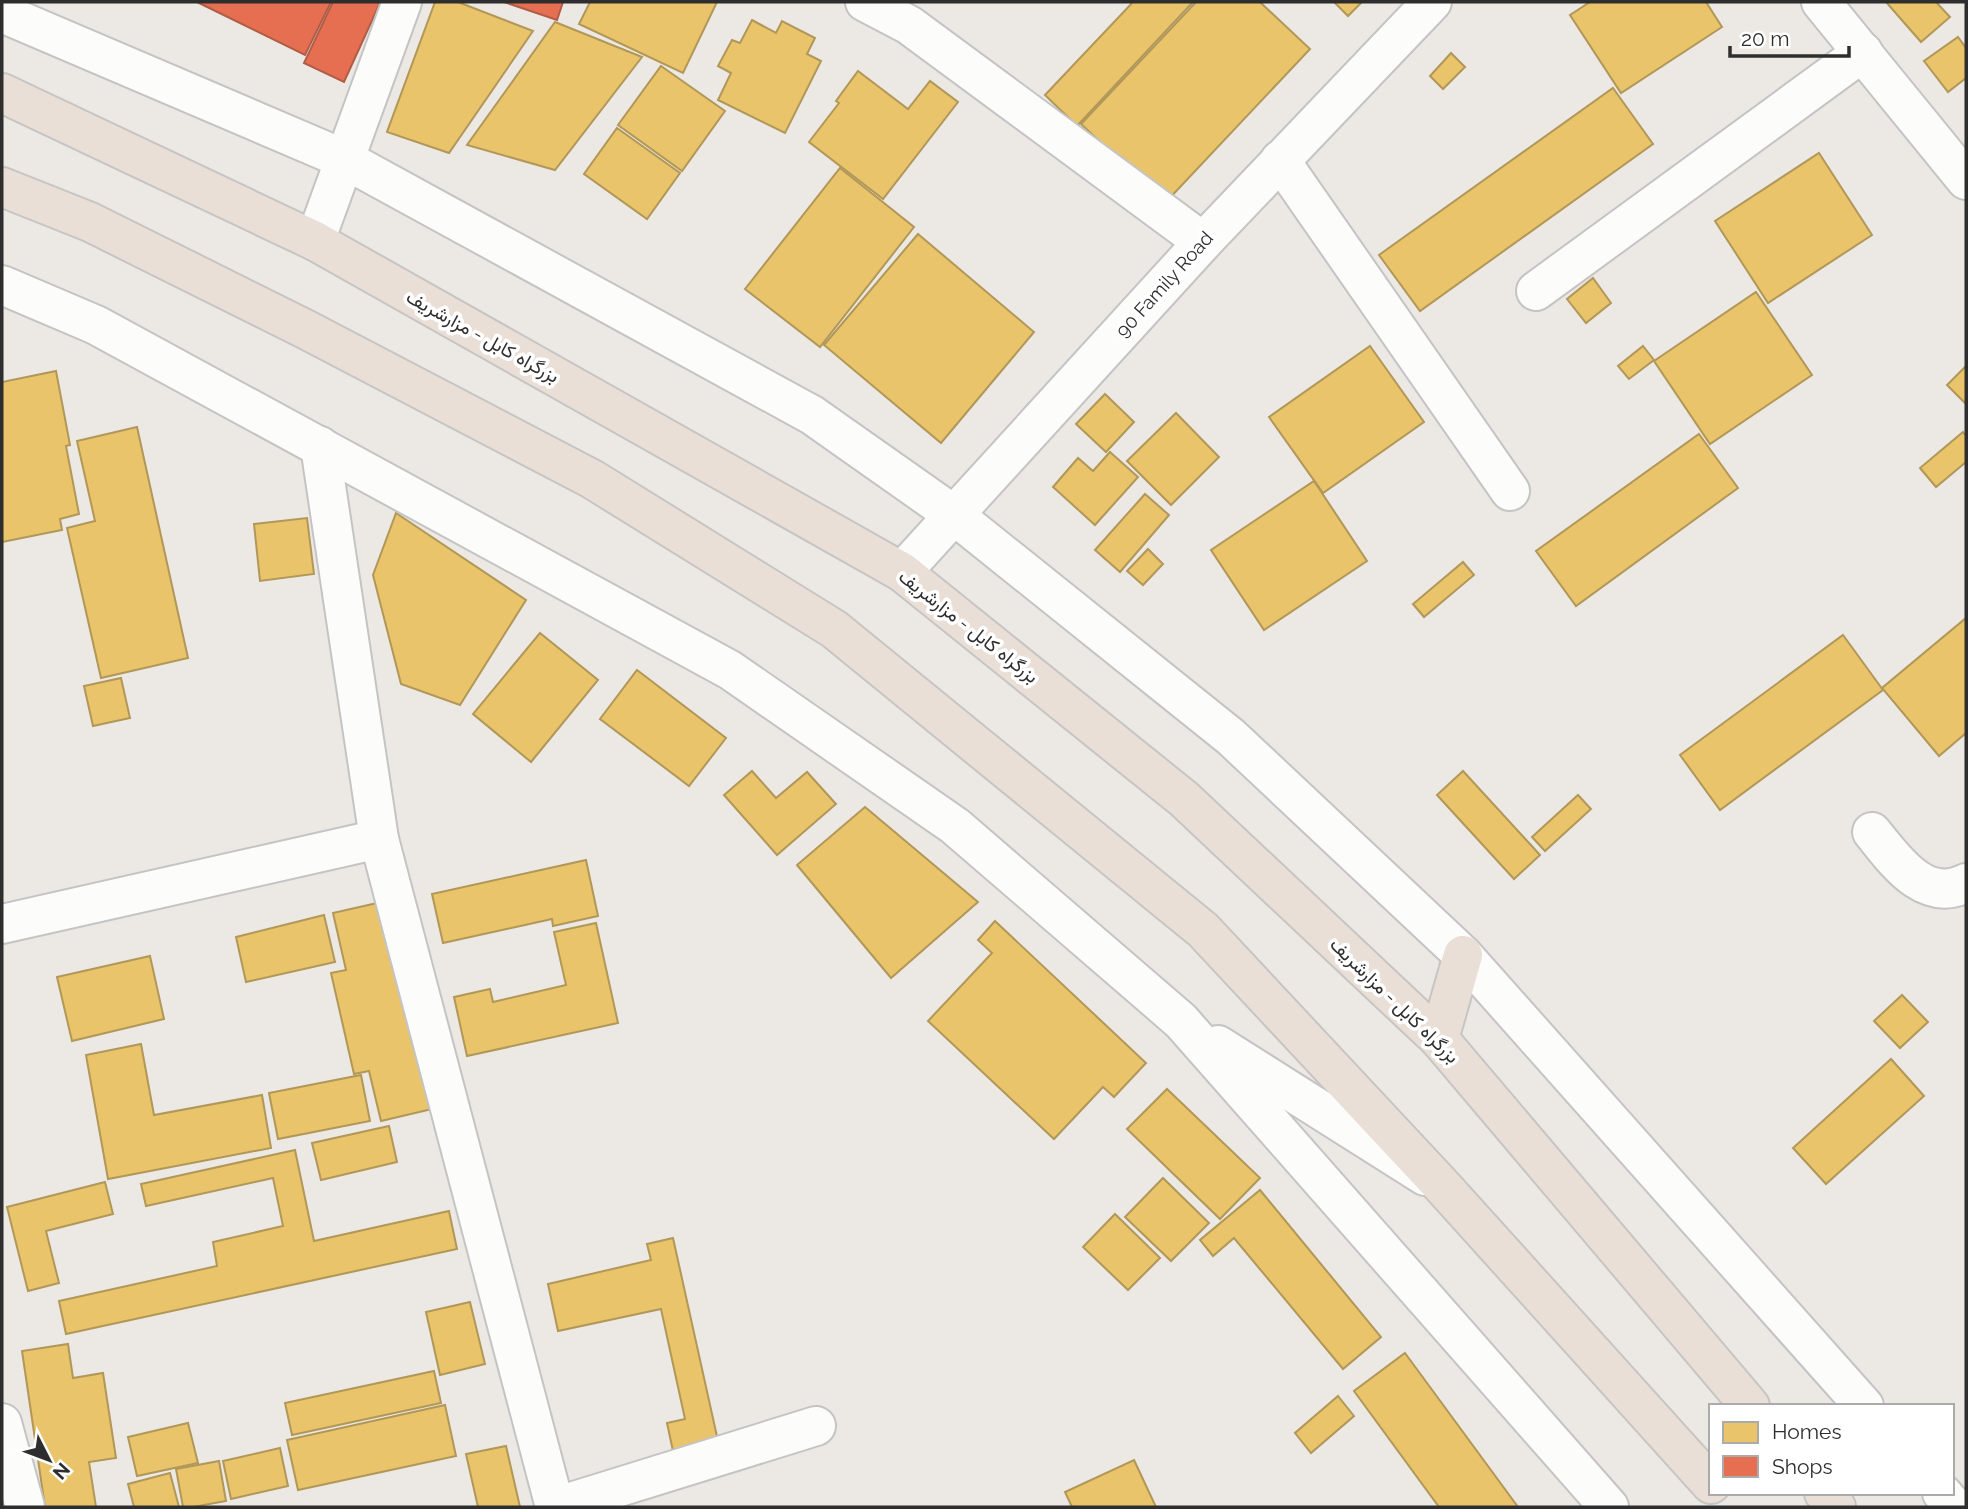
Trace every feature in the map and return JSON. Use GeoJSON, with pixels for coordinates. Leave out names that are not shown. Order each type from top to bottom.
{"type":"FeatureCollection","features":[{"type":"Feature","properties":{"kind":"highway","name":"بزرگراه کابل - مزارشریف"},"geometry":{"type":"LineString","coordinates":[[2,93],[315,241],[902,572],[1184,799],[1439,1039],[1748,1404]]}},
{"type":"Feature","properties":{"kind":"highway"},"geometry":{"type":"LineString","coordinates":[[2,187],[90,222],[305,329],[592,479],[834,629],[1203,930],[1444,1188],[1709,1482]]}},
{"type":"Feature","properties":{"kind":"highway"},"geometry":{"type":"LineString","coordinates":[[1439,1039],[1463,955]]}},
{"type":"Feature","properties":{"kind":"street"},"geometry":{"type":"LineString","coordinates":[[315,241],[402,2]]}},
{"type":"Feature","properties":{"kind":"street"},"geometry":{"type":"LineString","coordinates":[[865,2],[920,13],[1203,242]]}},
{"type":"Feature","properties":{"kind":"street","name":"90 Family Road"},"geometry":{"type":"LineString","coordinates":[[902,572],[1203,242],[1432,2]]}},
{"type":"Feature","properties":{"kind":"street"},"geometry":{"type":"LineString","coordinates":[[1821,2],[1966,180]]}},
{"type":"Feature","properties":{"kind":"street"},"geometry":{"type":"LineString","coordinates":[[2,13],[344,159],[812,415],[954,515],[1231,737],[1463,955],[1862,1404]]}},
{"type":"Feature","properties":{"kind":"street"},"geometry":{"type":"LineString","coordinates":[[1536,291],[1863,52]]}},
{"type":"Feature","properties":{"kind":"street"},"geometry":{"type":"LineString","coordinates":[[1280,160],[1510,491]]}},
{"type":"Feature","properties":{"kind":"street"},"geometry":{"type":"LineString","coordinates":[[2,285],[96,325],[730,670],[955,826],[1181,1021],[1609,1507]]}},
{"type":"Feature","properties":{"kind":"street"},"geometry":{"type":"LineString","coordinates":[[320,446],[379,839],[555,1507],[816,1426]]}},
{"type":"Feature","properties":{"kind":"street"},"geometry":{"type":"LineString","coordinates":[[1872,832],[1896,861],[1918,881],[1931,887],[1948,888],[1966,883]]}},
{"type":"Feature","properties":{"kind":"street"},"geometry":{"type":"LineString","coordinates":[[2,924],[379,839]]}},
{"type":"Feature","properties":{"kind":"street"},"geometry":{"type":"LineString","coordinates":[[1181,1021],[1444,1188]]}},
{"type":"Feature","properties":{"kind":"street"},"geometry":{"type":"LineString","coordinates":[[2,1423],[24,1507]]}},
{"type":"Feature","properties":{"kind":"building: Homes"},"geometry":{"type":"Polygon","coordinates":[[[435,2],[458,2],[533,31],[449,153],[387,132],[435,2]]]}},
{"type":"Feature","properties":{"kind":"building: Homes"},"geometry":{"type":"Polygon","coordinates":[[[590,2],[717,2],[683,73],[579,24],[590,2]]]}},
{"type":"Feature","properties":{"kind":"building: Homes"},"geometry":{"type":"Polygon","coordinates":[[[1133,2],[1193,2],[1077,126],[1045,95],[1133,2]]]}},
{"type":"Feature","properties":{"kind":"building: Homes"},"geometry":{"type":"Polygon","coordinates":[[[1196,2],[1260,2],[1310,49],[1165,203],[1081,124],[1196,2]]]}},
{"type":"Feature","properties":{"kind":"building: Homes"},"geometry":{"type":"Polygon","coordinates":[[[1334,2],[1362,2],[1348,16],[1334,2]]]}},
{"type":"Feature","properties":{"kind":"building: Homes"},"geometry":{"type":"Polygon","coordinates":[[[1590,2],[1706,2],[1722,27],[1621,93],[1570,15],[1590,2]]]}},
{"type":"Feature","properties":{"kind":"building: Homes"},"geometry":{"type":"Polygon","coordinates":[[[1886,2],[1936,2],[1950,17],[1921,42],[1886,2]]]}},
{"type":"Feature","properties":{"kind":"building: Homes"},"geometry":{"type":"Polygon","coordinates":[[[752,20],[776,33],[782,21],[815,38],[807,54],[821,61],[785,133],[718,100],[731,73],[718,66],[732,40],[740,43],[752,20]]]}},
{"type":"Feature","properties":{"kind":"building: Homes"},"geometry":{"type":"Polygon","coordinates":[[[555,22],[642,57],[555,170],[467,145],[555,22]]]}},
{"type":"Feature","properties":{"kind":"building: Homes"},"geometry":{"type":"Polygon","coordinates":[[[1958,37],[1966,48],[1966,78],[1948,92],[1924,61],[1958,37]]]}},
{"type":"Feature","properties":{"kind":"building: Homes"},"geometry":{"type":"Polygon","coordinates":[[[1451,53],[1465,67],[1443,89],[1430,76],[1451,53]]]}},
{"type":"Feature","properties":{"kind":"building: Homes"},"geometry":{"type":"Polygon","coordinates":[[[661,66],[725,111],[682,171],[618,125],[661,66]]]}},
{"type":"Feature","properties":{"kind":"building: Homes"},"geometry":{"type":"Polygon","coordinates":[[[858,71],[908,109],[930,81],[958,102],[883,199],[809,142],[839,103],[836,101],[858,71]]]}},
{"type":"Feature","properties":{"kind":"building: Homes"},"geometry":{"type":"Polygon","coordinates":[[[1613,88],[1653,144],[1420,311],[1379,255],[1613,88]]]}},
{"type":"Feature","properties":{"kind":"building: Homes"},"geometry":{"type":"Polygon","coordinates":[[[617,128],[680,173],[647,219],[584,174],[617,128]]]}},
{"type":"Feature","properties":{"kind":"building: Homes"},"geometry":{"type":"Polygon","coordinates":[[[1819,153],[1872,235],[1768,303],[1715,221],[1819,153]]]}},
{"type":"Feature","properties":{"kind":"building: Homes"},"geometry":{"type":"Polygon","coordinates":[[[840,168],[914,227],[820,347],[745,289],[840,168]]]}},
{"type":"Feature","properties":{"kind":"building: Homes"},"geometry":{"type":"Polygon","coordinates":[[[918,234],[1034,332],[941,443],[824,345],[918,234]]]}},
{"type":"Feature","properties":{"kind":"building: Homes"},"geometry":{"type":"Polygon","coordinates":[[[1593,278],[1611,303],[1586,323],[1567,299],[1593,278]]]}},
{"type":"Feature","properties":{"kind":"building: Homes"},"geometry":{"type":"Polygon","coordinates":[[[1756,292],[1812,375],[1710,444],[1654,361],[1756,292]]]}},
{"type":"Feature","properties":{"kind":"building: Homes"},"geometry":{"type":"Polygon","coordinates":[[[1370,346],[1424,422],[1323,493],[1269,417],[1370,346]]]}},
{"type":"Feature","properties":{"kind":"building: Homes"},"geometry":{"type":"Polygon","coordinates":[[[1643,346],[1654,360],[1629,379],[1618,366],[1643,346]]]}},
{"type":"Feature","properties":{"kind":"building: Homes"},"geometry":{"type":"Polygon","coordinates":[[[1966,366],[1966,404],[1947,385],[1966,366]]]}},
{"type":"Feature","properties":{"kind":"building: Homes"},"geometry":{"type":"Polygon","coordinates":[[[56,371],[79,514],[60,519],[62,530],[2,542],[2,382],[56,371]]]}},
{"type":"Feature","properties":{"kind":"building: Homes"},"geometry":{"type":"Polygon","coordinates":[[[1105,394],[1134,422],[1106,452],[1076,424],[1105,394]]]}},
{"type":"Feature","properties":{"kind":"building: Homes"},"geometry":{"type":"Polygon","coordinates":[[[1176,413],[1219,457],[1171,505],[1127,461],[1176,413]]]}},
{"type":"Feature","properties":{"kind":"building: Homes"},"geometry":{"type":"Polygon","coordinates":[[[137,427],[188,658],[101,678],[67,528],[95,521],[77,441],[137,427]]]}},
{"type":"Feature","properties":{"kind":"building: Homes"},"geometry":{"type":"Polygon","coordinates":[[[1963,432],[1966,436],[1966,462],[1936,487],[1920,468],[1963,432]]]}},
{"type":"Feature","properties":{"kind":"building: Homes"},"geometry":{"type":"Polygon","coordinates":[[[1699,434],[1738,488],[1576,606],[1536,551],[1699,434]]]}},
{"type":"Feature","properties":{"kind":"building: Homes"},"geometry":{"type":"Polygon","coordinates":[[[1110,452],[1138,477],[1095,525],[1053,487],[1078,458],[1093,471],[1110,452]]]}},
{"type":"Feature","properties":{"kind":"building: Homes"},"geometry":{"type":"Polygon","coordinates":[[[1314,481],[1367,561],[1264,630],[1211,550],[1314,481]]]}},
{"type":"Feature","properties":{"kind":"building: Homes"},"geometry":{"type":"Polygon","coordinates":[[[1145,494],[1169,515],[1120,572],[1095,550],[1145,494]]]}},
{"type":"Feature","properties":{"kind":"building: Homes"},"geometry":{"type":"Polygon","coordinates":[[[396,513],[526,600],[460,705],[401,684],[373,575],[396,513]]]}},
{"type":"Feature","properties":{"kind":"building: Homes"},"geometry":{"type":"Polygon","coordinates":[[[307,518],[314,574],[260,581],[254,524],[307,518]]]}},
{"type":"Feature","properties":{"kind":"building: Homes"},"geometry":{"type":"Polygon","coordinates":[[[1148,549],[1163,564],[1143,585],[1127,571],[1148,549]]]}},
{"type":"Feature","properties":{"kind":"building: Homes"},"geometry":{"type":"Polygon","coordinates":[[[1463,562],[1474,575],[1424,617],[1413,604],[1463,562]]]}},
{"type":"Feature","properties":{"kind":"building: Homes"},"geometry":{"type":"Polygon","coordinates":[[[1966,618],[1966,733],[1939,756],[1882,688],[1966,618]]]}},
{"type":"Feature","properties":{"kind":"building: Homes"},"geometry":{"type":"Polygon","coordinates":[[[540,633],[598,680],[531,762],[473,714],[540,633]]]}},
{"type":"Feature","properties":{"kind":"building: Homes"},"geometry":{"type":"Polygon","coordinates":[[[1843,635],[1883,690],[1720,810],[1680,755],[1843,635]]]}},
{"type":"Feature","properties":{"kind":"building: Homes"},"geometry":{"type":"Polygon","coordinates":[[[637,670],[726,738],[689,786],[600,719],[637,670]]]}},
{"type":"Feature","properties":{"kind":"building: Homes"},"geometry":{"type":"Polygon","coordinates":[[[121,678],[130,718],[93,726],[84,686],[121,678]]]}},
{"type":"Feature","properties":{"kind":"building: Homes"},"geometry":{"type":"Polygon","coordinates":[[[752,771],[776,798],[807,772],[836,804],[777,855],[724,795],[752,771]]]}},
{"type":"Feature","properties":{"kind":"building: Homes"},"geometry":{"type":"Polygon","coordinates":[[[1463,771],[1540,855],[1514,879],[1437,795],[1463,771]]]}},
{"type":"Feature","properties":{"kind":"building: Homes"},"geometry":{"type":"Polygon","coordinates":[[[1578,795],[1591,809],[1545,851],[1532,837],[1578,795]]]}},
{"type":"Feature","properties":{"kind":"building: Homes"},"geometry":{"type":"Polygon","coordinates":[[[865,807],[978,902],[891,978],[797,865],[865,807]]]}},
{"type":"Feature","properties":{"kind":"building: Homes"},"geometry":{"type":"Polygon","coordinates":[[[586,860],[598,916],[553,926],[552,919],[443,943],[432,894],[586,860]]]}},
{"type":"Feature","properties":{"kind":"building: Homes"},"geometry":{"type":"Polygon","coordinates":[[[386,901],[432,1109],[381,1121],[369,1071],[354,1074],[331,973],[346,970],[333,913],[386,901]]]}},
{"type":"Feature","properties":{"kind":"building: Homes"},"geometry":{"type":"Polygon","coordinates":[[[324,915],[335,962],[246,982],[236,937],[324,915]]]}},
{"type":"Feature","properties":{"kind":"building: Homes"},"geometry":{"type":"Polygon","coordinates":[[[995,921],[1146,1063],[1114,1097],[1103,1087],[1054,1139],[928,1021],[992,953],[978,940],[995,921]]]}},
{"type":"Feature","properties":{"kind":"building: Homes"},"geometry":{"type":"Polygon","coordinates":[[[596,923],[618,1023],[467,1056],[454,997],[490,989],[493,1002],[566,985],[554,932],[596,923]]]}},
{"type":"Feature","properties":{"kind":"building: Homes"},"geometry":{"type":"Polygon","coordinates":[[[150,956],[164,1019],[72,1041],[57,977],[150,956]]]}},
{"type":"Feature","properties":{"kind":"building: Homes"},"geometry":{"type":"Polygon","coordinates":[[[1902,995],[1928,1022],[1900,1048],[1874,1021],[1902,995]]]}},
{"type":"Feature","properties":{"kind":"building: Homes"},"geometry":{"type":"Polygon","coordinates":[[[141,1044],[154,1115],[262,1095],[271,1148],[108,1179],[86,1055],[141,1044]]]}},
{"type":"Feature","properties":{"kind":"building: Homes"},"geometry":{"type":"Polygon","coordinates":[[[1891,1059],[1924,1096],[1826,1184],[1793,1148],[1891,1059]]]}},
{"type":"Feature","properties":{"kind":"building: Homes"},"geometry":{"type":"Polygon","coordinates":[[[361,1075],[370,1121],[278,1139],[269,1093],[361,1075]]]}},
{"type":"Feature","properties":{"kind":"building: Homes"},"geometry":{"type":"Polygon","coordinates":[[[1167,1089],[1260,1178],[1220,1219],[1127,1129],[1167,1089]]]}},
{"type":"Feature","properties":{"kind":"building: Homes"},"geometry":{"type":"Polygon","coordinates":[[[389,1126],[397,1162],[321,1180],[312,1143],[389,1126]]]}},
{"type":"Feature","properties":{"kind":"building: Homes"},"geometry":{"type":"Polygon","coordinates":[[[295,1150],[314,1241],[449,1211],[457,1249],[66,1334],[59,1301],[217,1266],[213,1242],[283,1226],[273,1178],[146,1206],[141,1184],[295,1150]]]}},
{"type":"Feature","properties":{"kind":"building: Homes"},"geometry":{"type":"Polygon","coordinates":[[[1163,1178],[1209,1223],[1171,1261],[1125,1217],[1163,1178]]]}},
{"type":"Feature","properties":{"kind":"building: Homes"},"geometry":{"type":"Polygon","coordinates":[[[105,1182],[113,1214],[46,1231],[59,1283],[28,1291],[7,1207],[105,1182]]]}},
{"type":"Feature","properties":{"kind":"building: Homes"},"geometry":{"type":"Polygon","coordinates":[[[1260,1190],[1381,1337],[1343,1369],[1234,1238],[1213,1256],[1200,1240],[1260,1190]]]}},
{"type":"Feature","properties":{"kind":"building: Homes"},"geometry":{"type":"Polygon","coordinates":[[[1115,1214],[1160,1258],[1128,1290],[1083,1247],[1115,1214]]]}},
{"type":"Feature","properties":{"kind":"building: Homes"},"geometry":{"type":"Polygon","coordinates":[[[673,1238],[718,1441],[673,1451],[667,1423],[685,1419],[661,1309],[558,1331],[548,1284],[651,1260],[647,1244],[673,1238]]]}},
{"type":"Feature","properties":{"kind":"building: Homes"},"geometry":{"type":"Polygon","coordinates":[[[470,1302],[485,1364],[440,1375],[426,1312],[470,1302]]]}},
{"type":"Feature","properties":{"kind":"building: Homes"},"geometry":{"type":"Polygon","coordinates":[[[68,1344],[73,1378],[103,1373],[116,1458],[89,1462],[96,1507],[45,1507],[22,1351],[68,1344]]]}},
{"type":"Feature","properties":{"kind":"building: Homes"},"geometry":{"type":"Polygon","coordinates":[[[1405,1353],[1518,1507],[1439,1507],[1354,1391],[1405,1353]]]}},
{"type":"Feature","properties":{"kind":"building: Homes"},"geometry":{"type":"Polygon","coordinates":[[[434,1371],[441,1403],[292,1435],[285,1403],[434,1371]]]}},
{"type":"Feature","properties":{"kind":"building: Homes"},"geometry":{"type":"Polygon","coordinates":[[[1338,1396],[1354,1416],[1311,1453],[1295,1433],[1338,1396]]]}},
{"type":"Feature","properties":{"kind":"building: Homes"},"geometry":{"type":"Polygon","coordinates":[[[445,1405],[456,1456],[298,1490],[287,1440],[445,1405]]]}},
{"type":"Feature","properties":{"kind":"building: Homes"},"geometry":{"type":"Polygon","coordinates":[[[188,1423],[198,1463],[137,1476],[128,1437],[188,1423]]]}},
{"type":"Feature","properties":{"kind":"building: Homes"},"geometry":{"type":"Polygon","coordinates":[[[506,1446],[520,1507],[478,1507],[466,1454],[506,1446]]]}},
{"type":"Feature","properties":{"kind":"building: Homes"},"geometry":{"type":"Polygon","coordinates":[[[280,1448],[288,1486],[231,1499],[223,1461],[280,1448]]]}},
{"type":"Feature","properties":{"kind":"building: Homes"},"geometry":{"type":"Polygon","coordinates":[[[1134,1460],[1156,1507],[1072,1507],[1065,1492],[1134,1460]]]}},
{"type":"Feature","properties":{"kind":"building: Homes"},"geometry":{"type":"Polygon","coordinates":[[[219,1461],[226,1501],[183,1507],[176,1469],[219,1461]]]}},
{"type":"Feature","properties":{"kind":"building: Homes"},"geometry":{"type":"Polygon","coordinates":[[[170,1473],[179,1507],[134,1507],[128,1484],[170,1473]]]}},
{"type":"Feature","properties":{"kind":"building: Shops"},"geometry":{"type":"Polygon","coordinates":[[[197,2],[331,2],[305,55],[197,2]]]}},
{"type":"Feature","properties":{"kind":"building: Shops"},"geometry":{"type":"Polygon","coordinates":[[[333,2],[380,3],[344,82],[304,63],[333,2]]]}},
{"type":"Feature","properties":{"kind":"building: Shops"},"geometry":{"type":"Polygon","coordinates":[[[504,2],[563,2],[557,20],[504,2]]]}}]}
